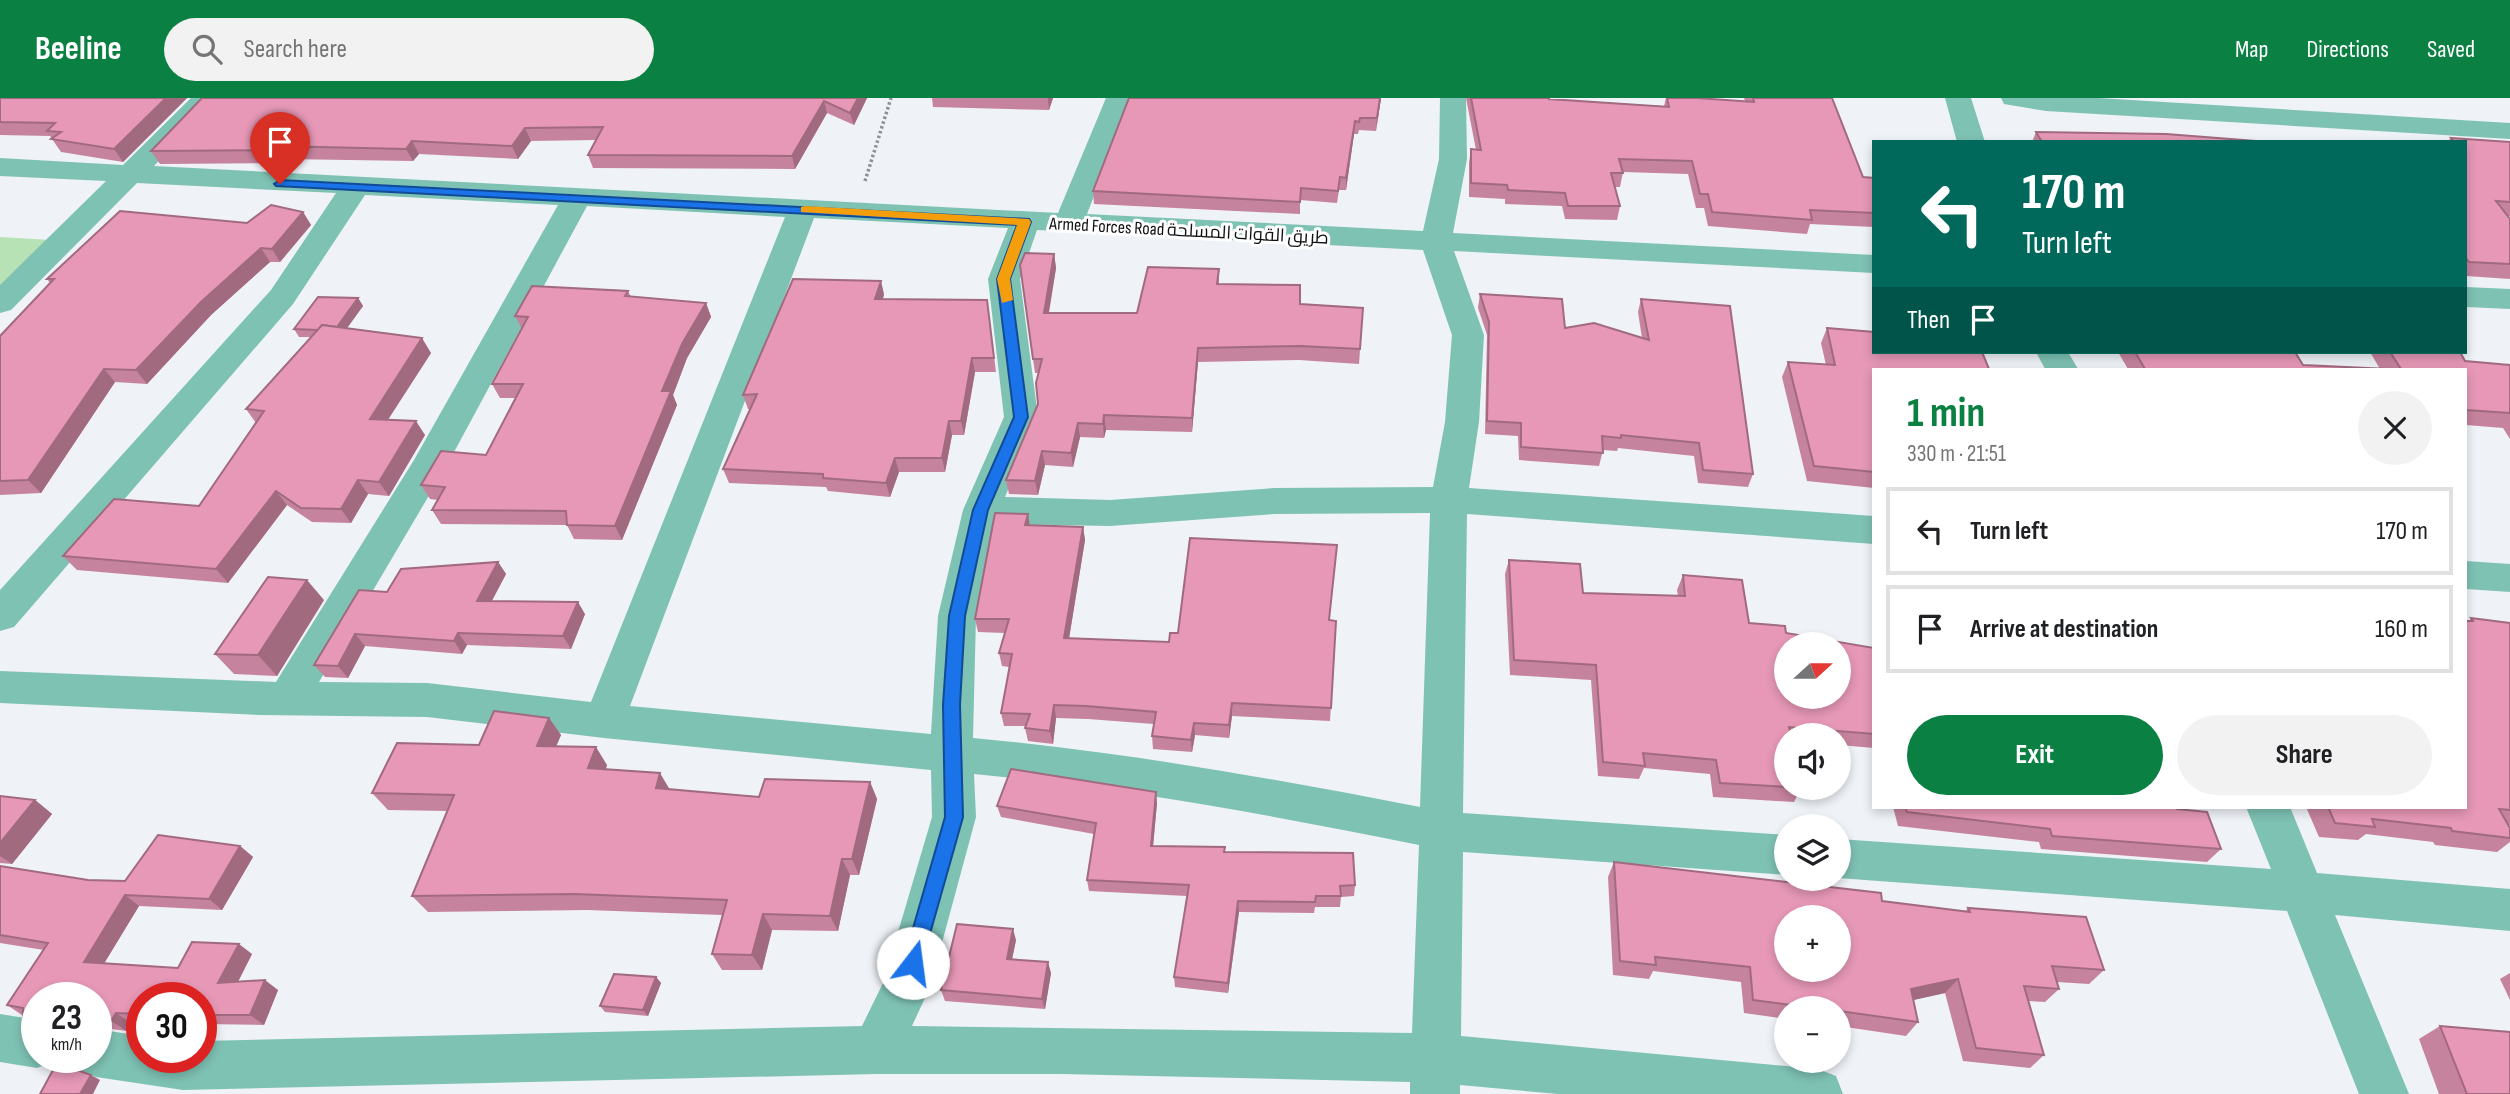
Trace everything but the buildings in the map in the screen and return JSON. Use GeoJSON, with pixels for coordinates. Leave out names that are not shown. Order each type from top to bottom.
{"type":"FeatureCollection","features":[{"type":"Feature","properties":{"kind":"street"},"geometry":{"type":"LineString","coordinates":[[0,303],[206,98]]}},
{"type":"Feature","properties":{"kind":"street"},"geometry":{"type":"LineString","coordinates":[[1068,224],[1119,98]]}},
{"type":"Feature","properties":{"kind":"street"},"geometry":{"type":"LineString","coordinates":[[1435,1076],[1444,831],[1449,500],[1462,422],[1468,335],[1436,243],[1453,159],[1453,98]]}},
{"type":"Feature","properties":{"kind":"street"},"geometry":{"type":"LineString","coordinates":[[1958,98],[1970,140]]}},
{"type":"Feature","properties":{"kind":"street"},"geometry":{"type":"LineString","coordinates":[[2014,98],[2046,103],[2510,131]]}},
{"type":"Feature","properties":{"kind":"street","name":"Armed Forces Road طريق القوات المسلحة"},"geometry":{"type":"LineString","coordinates":[[0,167],[130,176],[1872,264]]}},
{"type":"Feature","properties":{"kind":"street"},"geometry":{"type":"LineString","coordinates":[[0,616],[282,297],[355,187]]}},
{"type":"Feature","properties":{"kind":"street"},"geometry":{"type":"LineString","coordinates":[[288,698],[429,465],[576,198]]}},
{"type":"Feature","properties":{"kind":"street"},"geometry":{"type":"LineString","coordinates":[[604,721],[803,210]]}},
{"type":"Feature","properties":{"kind":"street"},"geometry":{"type":"LineString","coordinates":[[876,1051],[906,987],[954,817],[952,755],[957,616],[981,510],[1021,417],[1004,279],[1025,222]]}},
{"type":"Feature","properties":{"kind":"street"},"geometry":{"type":"LineString","coordinates":[[2467,297],[2510,299]]}},
{"type":"Feature","properties":{"kind":"street"},"geometry":{"type":"LineString","coordinates":[[981,510],[1110,513],[1275,501],[1449,500],[1872,530]]}},
{"type":"Feature","properties":{"kind":"street"},"geometry":{"type":"LineString","coordinates":[[2467,575],[2510,579]]}},
{"type":"Feature","properties":{"kind":"street"},"geometry":{"type":"LineString","coordinates":[[0,687],[288,698],[427,700],[604,721],[1079,766],[1226,788],[1444,831],[1774,854]]}},
{"type":"Feature","properties":{"kind":"street"},"geometry":{"type":"LineString","coordinates":[[2269,809],[2305,891],[2384,1094]]}},
{"type":"Feature","properties":{"kind":"street"},"geometry":{"type":"LineString","coordinates":[[1851,860],[2305,891],[2510,909]]}},
{"type":"Feature","properties":{"kind":"street"},"geometry":{"type":"LineString","coordinates":[[0,1038],[21,1041]]}},
{"type":"Feature","properties":{"kind":"street"},"geometry":{"type":"LineString","coordinates":[[112,1055],[183,1066],[876,1051],[1062,1050],[1435,1076],[1818,1094]]}},
{"type":"Feature","properties":{"kind":"path"},"geometry":{"type":"LineString","coordinates":[[845,212],[867,177],[891,98]]}},
{"type":"Feature","properties":{"kind":"green space"},"geometry":{"type":"Polygon","coordinates":[[[0,237],[51,240],[0,287],[0,237]]]}},
{"type":"Feature","properties":{"kind":"slow traffic"},"geometry":{"type":"LineString","coordinates":[[805,210],[1025,222],[1004,279],[1007,300]]}},
{"type":"Feature","properties":{"kind":"route"},"geometry":{"type":"LineString","coordinates":[[280,184],[1025,222],[1004,279],[1021,417],[981,510],[957,616],[951,705],[954,817],[913,963]]}}]}
